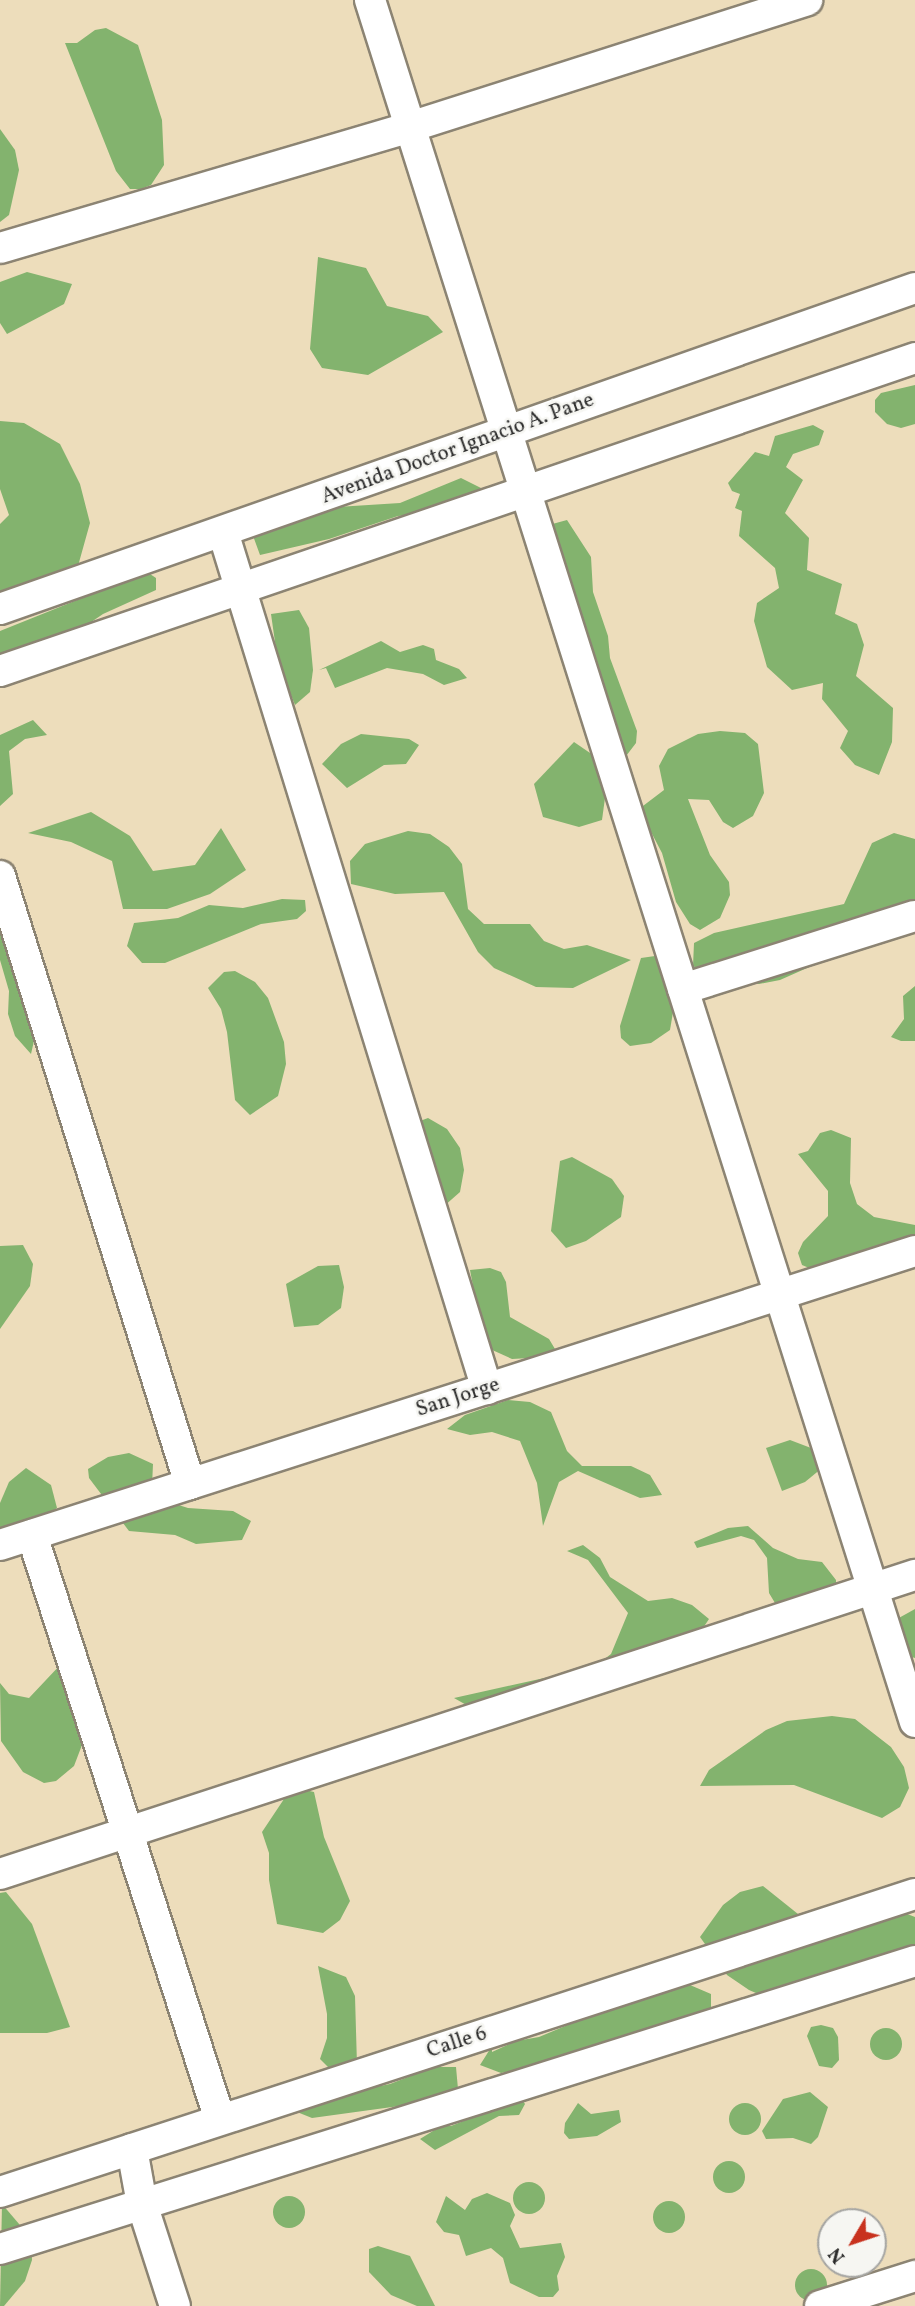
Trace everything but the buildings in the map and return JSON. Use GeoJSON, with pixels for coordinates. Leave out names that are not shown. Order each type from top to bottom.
{"type":"FeatureCollection","features":[{"type":"Feature","properties":{"kind":"street"},"geometry":{"type":"LineString","coordinates":[[370,0],[875,1588],[915,1722]]}},
{"type":"Feature","properties":{"kind":"street"},"geometry":{"type":"LineString","coordinates":[[0,248],[410,127],[807,0]]}},
{"type":"Feature","properties":{"kind":"street","name":"Avenida Doctor Ignacio A. Pane"},"geometry":{"type":"LineString","coordinates":[[0,609],[915,288]]}},
{"type":"Feature","properties":{"kind":"street"},"geometry":{"type":"LineString","coordinates":[[0,671],[915,358]]}},
{"type":"Feature","properties":{"kind":"street"},"geometry":{"type":"LineString","coordinates":[[223,532],[487,1389]]}},
{"type":"Feature","properties":{"kind":"street"},"geometry":{"type":"LineString","coordinates":[[0,876],[190,1484]]}},
{"type":"Feature","properties":{"kind":"street"},"geometry":{"type":"LineString","coordinates":[[683,989],[915,916]]}},
{"type":"Feature","properties":{"kind":"street","name":"San Jorge"},"geometry":{"type":"LineString","coordinates":[[0,1545],[915,1251]]}},
{"type":"Feature","properties":{"kind":"street"},"geometry":{"type":"LineString","coordinates":[[32,1535],[220,2120]]}},
{"type":"Feature","properties":{"kind":"street"},"geometry":{"type":"LineString","coordinates":[[0,1874],[915,1575]]}},
{"type":"Feature","properties":{"kind":"street","name":"Calle 6"},"geometry":{"type":"LineString","coordinates":[[0,2192],[915,1894]]}},
{"type":"Feature","properties":{"kind":"street"},"geometry":{"type":"LineString","coordinates":[[0,2249],[915,1961]]}},
{"type":"Feature","properties":{"kind":"street"},"geometry":{"type":"LineString","coordinates":[[132,2149],[142,2204],[175,2306]]}},
{"type":"Feature","properties":{"kind":"street"},"geometry":{"type":"LineString","coordinates":[[820,2306],[915,2276]]}},
{"type":"Feature","properties":{"kind":"green space"},"geometry":{"type":"Polygon","coordinates":[[[106,28],[138,45],[162,120],[164,165],[151,185],[141,189],[130,189],[116,171],[65,43],[77,43],[95,30],[106,28]]]}},
{"type":"Feature","properties":{"kind":"green space"},"geometry":{"type":"Polygon","coordinates":[[[0,129],[15,150],[19,170],[9,215],[0,222],[0,129]]]}},
{"type":"Feature","properties":{"kind":"green space"},"geometry":{"type":"Polygon","coordinates":[[[318,257],[366,268],[387,306],[428,316],[443,332],[368,375],[322,368],[310,349],[318,257]]]}},
{"type":"Feature","properties":{"kind":"green space"},"geometry":{"type":"Polygon","coordinates":[[[27,272],[72,284],[64,304],[7,334],[0,323],[0,282],[27,272]]]}},
{"type":"Feature","properties":{"kind":"green space"},"geometry":{"type":"Polygon","coordinates":[[[915,385],[915,424],[901,428],[887,424],[875,412],[875,400],[881,393],[915,385]]]}},
{"type":"Feature","properties":{"kind":"green space"},"geometry":{"type":"Polygon","coordinates":[[[0,421],[24,423],[60,444],[80,484],[90,523],[78,566],[0,601],[0,524],[9,515],[0,489],[0,421]]]}},
{"type":"Feature","properties":{"kind":"green space"},"geometry":{"type":"Polygon","coordinates":[[[813,425],[824,431],[819,445],[793,454],[786,467],[803,480],[785,513],[809,538],[807,570],[842,584],[835,614],[857,624],[864,645],[856,676],[893,708],[892,742],[879,775],[855,765],[840,748],[848,731],[822,699],[823,683],[792,690],[767,667],[754,621],[757,603],[779,588],[775,568],[739,536],[742,511],[735,508],[740,494],[732,491],[728,483],[755,452],[769,456],[775,436],[813,425]]]}},
{"type":"Feature","properties":{"kind":"green space"},"geometry":{"type":"Polygon","coordinates":[[[461,478],[481,488],[492,508],[398,516],[329,539],[260,555],[252,533],[290,510],[400,503],[461,478]]]}},
{"type":"Feature","properties":{"kind":"green space"},"geometry":{"type":"Polygon","coordinates":[[[567,520],[591,557],[593,592],[608,636],[610,658],[637,731],[636,743],[623,760],[545,526],[567,520]]]}},
{"type":"Feature","properties":{"kind":"green space"},"geometry":{"type":"Polygon","coordinates":[[[147,572],[156,578],[156,590],[103,614],[0,684],[0,631],[147,572]]]}},
{"type":"Feature","properties":{"kind":"green space"},"geometry":{"type":"Polygon","coordinates":[[[299,610],[309,628],[313,670],[310,692],[295,705],[278,663],[271,614],[299,610]]]}},
{"type":"Feature","properties":{"kind":"green space"},"geometry":{"type":"Polygon","coordinates":[[[381,641],[400,652],[423,645],[434,649],[436,660],[459,669],[467,678],[444,685],[423,674],[387,668],[335,688],[326,668],[319,670],[381,641]]]}},
{"type":"Feature","properties":{"kind":"green space"},"geometry":{"type":"Polygon","coordinates":[[[33,720],[47,735],[25,739],[9,751],[13,794],[0,806],[0,735],[33,720]]]}},
{"type":"Feature","properties":{"kind":"green space"},"geometry":{"type":"Polygon","coordinates":[[[720,731],[745,733],[758,744],[764,793],[753,816],[733,828],[723,822],[709,800],[688,799],[710,855],[729,882],[730,895],[720,918],[700,930],[690,924],[676,902],[662,853],[639,809],[664,790],[659,766],[668,749],[698,734],[720,731]]]}},
{"type":"Feature","properties":{"kind":"green space"},"geometry":{"type":"Polygon","coordinates":[[[361,734],[409,739],[419,745],[406,764],[384,765],[347,788],[322,764],[341,744],[361,734]]]}},
{"type":"Feature","properties":{"kind":"green space"},"geometry":{"type":"Polygon","coordinates":[[[574,742],[593,755],[605,798],[602,820],[579,827],[543,817],[534,784],[574,742]]]}},
{"type":"Feature","properties":{"kind":"green space"},"geometry":{"type":"Polygon","coordinates":[[[91,812],[130,836],[153,871],[195,865],[221,828],[246,870],[210,894],[167,909],[123,909],[112,861],[71,842],[28,833],[91,812]]]}},
{"type":"Feature","properties":{"kind":"green space"},"geometry":{"type":"Polygon","coordinates":[[[408,831],[430,834],[449,847],[462,864],[468,909],[484,924],[530,924],[544,941],[564,949],[587,945],[631,960],[573,988],[536,987],[494,968],[478,952],[444,892],[395,894],[351,884],[350,861],[365,844],[408,831]]]}},
{"type":"Feature","properties":{"kind":"green space"},"geometry":{"type":"Polygon","coordinates":[[[894,833],[915,839],[915,913],[886,933],[780,980],[759,984],[711,977],[693,966],[694,943],[714,933],[844,904],[872,843],[894,833]]]}},
{"type":"Feature","properties":{"kind":"green space"},"geometry":{"type":"Polygon","coordinates":[[[282,899],[305,900],[306,911],[297,919],[261,924],[165,963],[142,963],[127,946],[134,923],[178,918],[209,905],[243,908],[282,899]]]}},
{"type":"Feature","properties":{"kind":"green space"},"geometry":{"type":"Polygon","coordinates":[[[0,904],[36,1032],[31,1054],[15,1036],[8,1014],[9,991],[0,960],[0,904]]]}},
{"type":"Feature","properties":{"kind":"green space"},"geometry":{"type":"Polygon","coordinates":[[[662,955],[674,1006],[670,1030],[651,1043],[630,1046],[621,1038],[620,1026],[641,958],[662,955]]]}},
{"type":"Feature","properties":{"kind":"green space"},"geometry":{"type":"Polygon","coordinates":[[[235,971],[255,982],[268,998],[284,1042],[286,1064],[278,1096],[250,1115],[235,1100],[227,1032],[221,1009],[208,988],[224,972],[235,971]]]}},
{"type":"Feature","properties":{"kind":"green space"},"geometry":{"type":"Polygon","coordinates":[[[915,986],[915,1041],[901,1041],[891,1037],[904,1019],[903,996],[915,986]]]}},
{"type":"Feature","properties":{"kind":"green space"},"geometry":{"type":"Polygon","coordinates":[[[428,1118],[447,1129],[460,1148],[464,1170],[460,1192],[443,1207],[428,1140],[412,1124],[428,1118]]]}},
{"type":"Feature","properties":{"kind":"green space"},"geometry":{"type":"Polygon","coordinates":[[[831,1130],[851,1138],[850,1183],[857,1204],[874,1217],[915,1225],[915,1246],[814,1270],[802,1265],[798,1253],[803,1242],[828,1216],[828,1191],[798,1154],[808,1151],[820,1133],[831,1130]]]}},
{"type":"Feature","properties":{"kind":"green space"},"geometry":{"type":"Polygon","coordinates":[[[572,1157],[612,1179],[624,1196],[621,1217],[586,1241],[566,1248],[551,1231],[560,1161],[572,1157]]]}},
{"type":"Feature","properties":{"kind":"green space"},"geometry":{"type":"Polygon","coordinates":[[[23,1245],[33,1264],[30,1286],[0,1329],[0,1246],[23,1245]]]}},
{"type":"Feature","properties":{"kind":"green space"},"geometry":{"type":"Polygon","coordinates":[[[339,1265],[344,1287],[341,1308],[318,1325],[294,1327],[286,1284],[318,1266],[339,1265]]]}},
{"type":"Feature","properties":{"kind":"green space"},"geometry":{"type":"Polygon","coordinates":[[[490,1268],[501,1272],[506,1282],[510,1317],[549,1339],[555,1349],[547,1357],[512,1359],[490,1349],[483,1340],[470,1270],[490,1268]]]}},
{"type":"Feature","properties":{"kind":"green space"},"geometry":{"type":"Polygon","coordinates":[[[508,1400],[530,1402],[551,1412],[567,1451],[582,1466],[631,1466],[650,1475],[662,1495],[640,1498],[578,1471],[559,1482],[543,1526],[537,1483],[520,1441],[492,1432],[470,1435],[447,1429],[465,1415],[508,1400]]]}},
{"type":"Feature","properties":{"kind":"green space"},"geometry":{"type":"Polygon","coordinates":[[[790,1440],[811,1448],[822,1468],[805,1482],[782,1491],[766,1448],[790,1440]]]}},
{"type":"Feature","properties":{"kind":"green space"},"geometry":{"type":"Polygon","coordinates":[[[129,1453],[153,1464],[152,1486],[166,1501],[188,1508],[233,1511],[251,1521],[242,1540],[196,1544],[175,1535],[129,1531],[89,1478],[88,1469],[108,1457],[129,1453]]]}},
{"type":"Feature","properties":{"kind":"green space"},"geometry":{"type":"Polygon","coordinates":[[[26,1468],[51,1485],[57,1508],[0,1546],[0,1503],[9,1482],[26,1468]]]}},
{"type":"Feature","properties":{"kind":"green space"},"geometry":{"type":"Polygon","coordinates":[[[748,1526],[773,1548],[798,1559],[822,1562],[836,1580],[836,1590],[795,1616],[775,1603],[769,1593],[767,1558],[754,1540],[741,1536],[697,1548],[694,1542],[728,1528],[748,1526]]]}},
{"type":"Feature","properties":{"kind":"green space"},"geometry":{"type":"Polygon","coordinates":[[[583,1545],[600,1558],[610,1577],[648,1601],[672,1598],[692,1605],[709,1619],[697,1637],[477,1711],[454,1698],[594,1667],[611,1654],[628,1613],[588,1560],[567,1551],[583,1545]]]}},
{"type":"Feature","properties":{"kind":"green space"},"geometry":{"type":"Polygon","coordinates":[[[915,1609],[915,1658],[891,1651],[888,1624],[915,1609]]]}},
{"type":"Feature","properties":{"kind":"green space"},"geometry":{"type":"Polygon","coordinates":[[[62,1663],[82,1745],[74,1766],[56,1781],[44,1783],[23,1772],[1,1741],[0,1683],[9,1694],[29,1698],[62,1663]]]}},
{"type":"Feature","properties":{"kind":"green space"},"geometry":{"type":"Polygon","coordinates":[[[832,1716],[855,1719],[891,1747],[904,1767],[909,1788],[900,1807],[882,1818],[794,1785],[700,1786],[709,1770],[766,1730],[787,1721],[832,1716]]]}},
{"type":"Feature","properties":{"kind":"green space"},"geometry":{"type":"Polygon","coordinates":[[[292,1787],[314,1792],[324,1837],[350,1901],[340,1920],[323,1933],[277,1924],[269,1880],[269,1853],[262,1832],[292,1787]]]}},
{"type":"Feature","properties":{"kind":"green space"},"geometry":{"type":"Polygon","coordinates":[[[763,1886],[798,1914],[844,1919],[889,1907],[915,1917],[915,1953],[770,1999],[749,1990],[727,1975],[700,1937],[723,1905],[740,1892],[763,1886]]]}},
{"type":"Feature","properties":{"kind":"green space"},"geometry":{"type":"Polygon","coordinates":[[[6,1892],[32,1924],[70,2027],[47,2033],[0,2033],[0,1893],[6,1892]]]}},
{"type":"Feature","properties":{"kind":"green space"},"geometry":{"type":"Polygon","coordinates":[[[318,1966],[346,1977],[355,1996],[357,2065],[336,2075],[320,2059],[327,2038],[327,2014],[318,1966]]]}},
{"type":"Feature","properties":{"kind":"green space"},"geometry":{"type":"Polygon","coordinates":[[[668,1983],[690,1985],[711,1994],[711,2015],[546,2064],[501,2073],[480,2065],[492,2046],[492,2052],[516,2041],[539,2037],[668,1983]]]}},
{"type":"Feature","properties":{"kind":"green space"},"geometry":{"type":"Polygon","coordinates":[[[821,2025],[833,2028],[838,2037],[839,2060],[832,2068],[819,2066],[807,2036],[811,2027],[821,2025]]]}},
{"type":"Feature","properties":{"kind":"green space"},"geometry":{"type":"Polygon","coordinates":[[[886,2028],[897,2033],[902,2044],[897,2055],[886,2060],[875,2055],[870,2044],[875,2033],[886,2028]]]}},
{"type":"Feature","properties":{"kind":"green space"},"geometry":{"type":"Polygon","coordinates":[[[434,2067],[456,2067],[458,2089],[414,2104],[312,2118],[287,2108],[304,2110],[323,2098],[390,2084],[434,2067]]]}},
{"type":"Feature","properties":{"kind":"green space"},"geometry":{"type":"Polygon","coordinates":[[[810,2092],[828,2107],[818,2137],[811,2144],[793,2138],[766,2139],[762,2131],[783,2099],[810,2092]]]}},
{"type":"Feature","properties":{"kind":"green space"},"geometry":{"type":"Polygon","coordinates":[[[521,2098],[525,2104],[519,2115],[499,2116],[435,2150],[420,2139],[441,2126],[451,2126],[521,2098]]]}},
{"type":"Feature","properties":{"kind":"green space"},"geometry":{"type":"Polygon","coordinates":[[[578,2103],[591,2114],[619,2110],[621,2122],[597,2136],[569,2139],[564,2133],[565,2123],[578,2103]]]}},
{"type":"Feature","properties":{"kind":"green space"},"geometry":{"type":"Polygon","coordinates":[[[745,2103],[756,2108],[761,2119],[756,2130],[745,2135],[734,2130],[729,2119],[734,2108],[745,2103]]]}},
{"type":"Feature","properties":{"kind":"green space"},"geometry":{"type":"Polygon","coordinates":[[[729,2161],[740,2166],[745,2177],[740,2188],[729,2193],[718,2188],[713,2177],[718,2166],[729,2161]]]}},
{"type":"Feature","properties":{"kind":"green space"},"geometry":{"type":"Polygon","coordinates":[[[529,2182],[540,2187],[545,2198],[540,2209],[529,2214],[518,2209],[513,2198],[518,2187],[529,2182]]]}},
{"type":"Feature","properties":{"kind":"green space"},"geometry":{"type":"Polygon","coordinates":[[[487,2193],[510,2203],[515,2215],[510,2226],[520,2248],[561,2243],[565,2257],[557,2276],[559,2290],[553,2297],[539,2297],[510,2283],[503,2258],[491,2248],[466,2256],[459,2235],[444,2232],[436,2222],[446,2196],[465,2210],[472,2199],[487,2193]]]}},
{"type":"Feature","properties":{"kind":"green space"},"geometry":{"type":"Polygon","coordinates":[[[289,2196],[300,2201],[305,2212],[300,2223],[289,2228],[278,2223],[273,2212],[278,2201],[289,2196]]]}},
{"type":"Feature","properties":{"kind":"green space"},"geometry":{"type":"Polygon","coordinates":[[[669,2201],[680,2206],[685,2217],[680,2228],[669,2233],[658,2228],[653,2217],[658,2206],[669,2201]]]}},
{"type":"Feature","properties":{"kind":"green space"},"geometry":{"type":"Polygon","coordinates":[[[2,2204],[31,2238],[32,2260],[25,2281],[4,2306],[0,2306],[2,2204]]]}},
{"type":"Feature","properties":{"kind":"green space"},"geometry":{"type":"Polygon","coordinates":[[[378,2246],[410,2256],[435,2306],[417,2306],[391,2295],[369,2272],[369,2249],[378,2246]]]}},
{"type":"Feature","properties":{"kind":"green space"},"geometry":{"type":"Polygon","coordinates":[[[805,2270],[817,2270],[817,2278],[826,2279],[826,2291],[817,2300],[805,2300],[796,2291],[796,2279],[805,2270]]]}}]}
